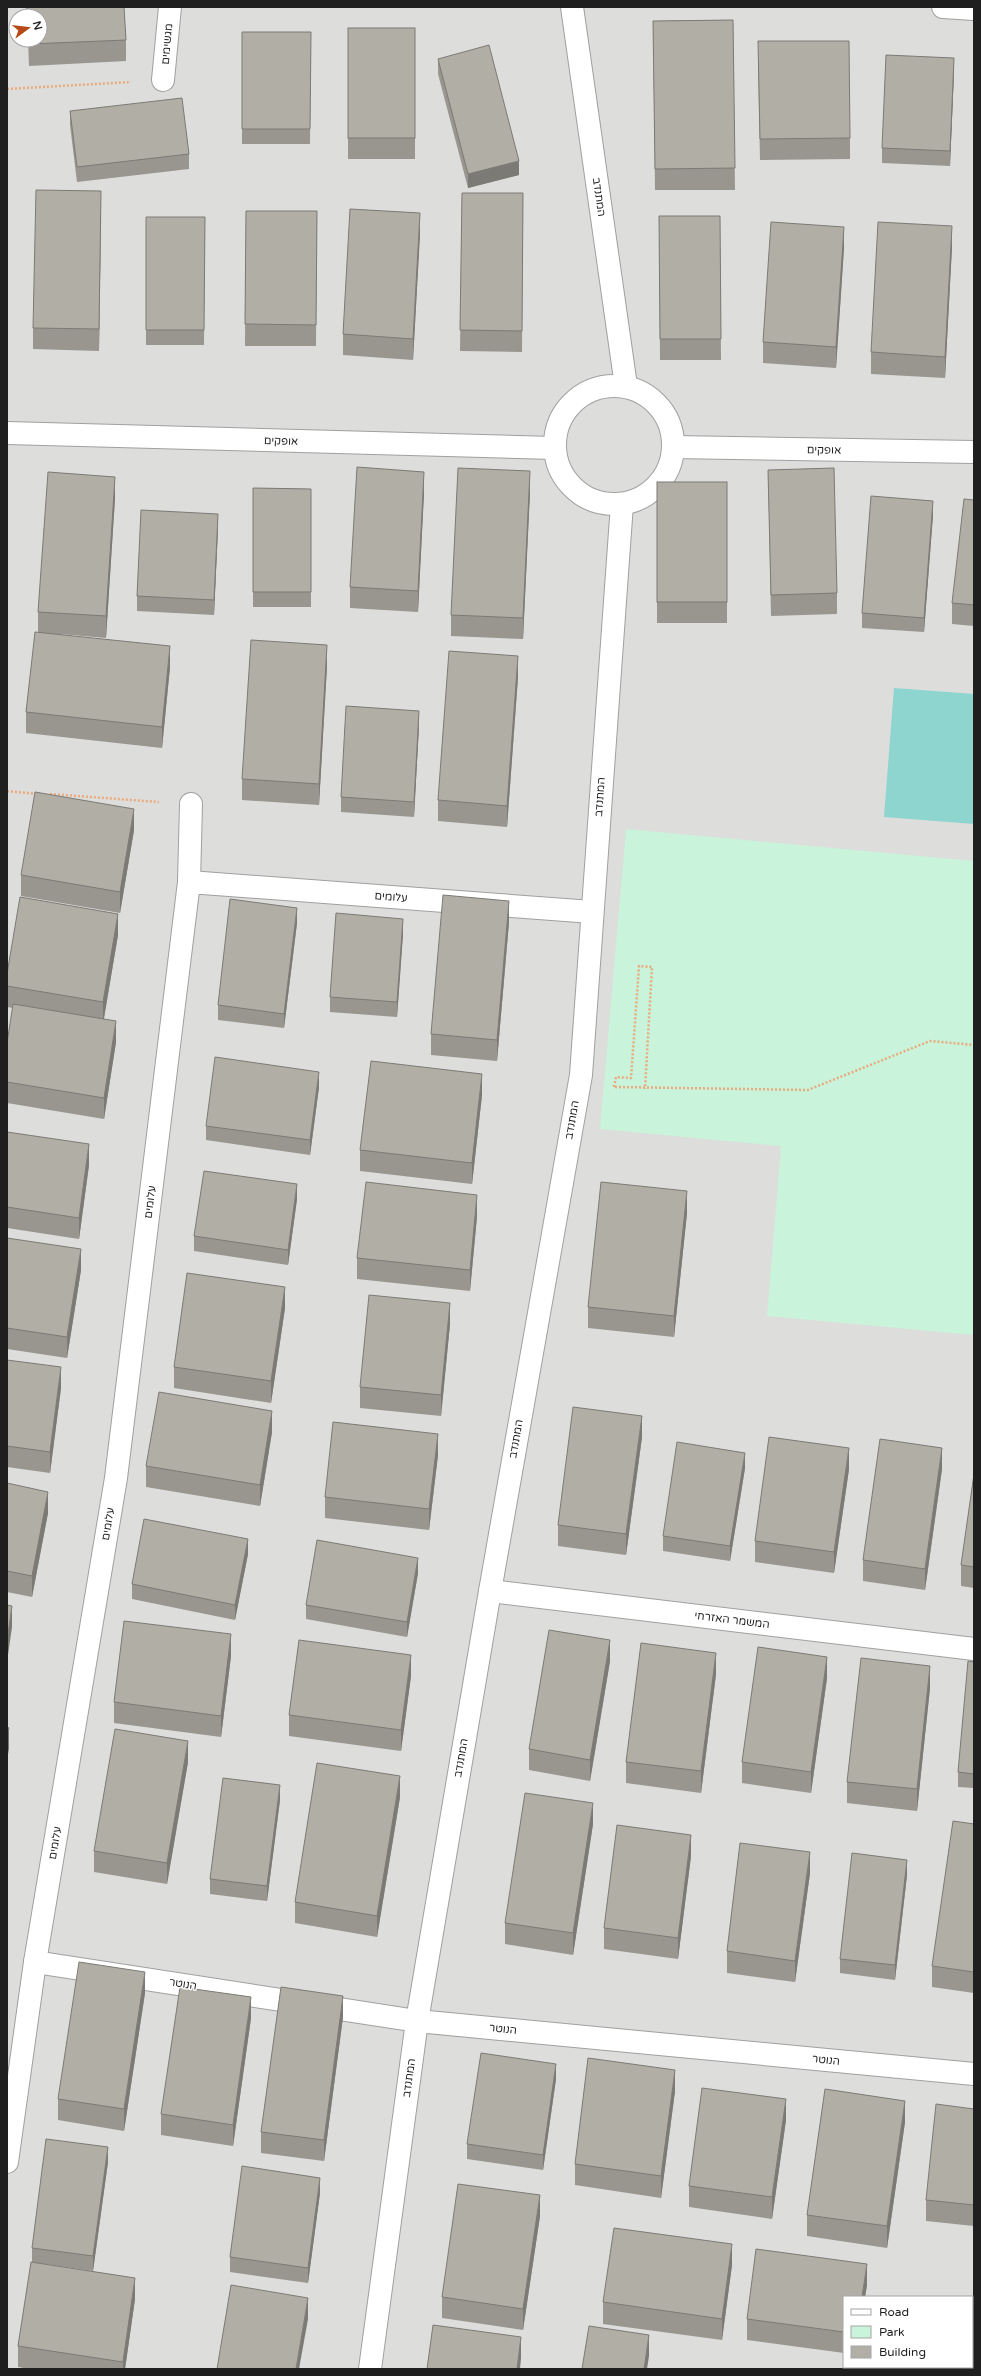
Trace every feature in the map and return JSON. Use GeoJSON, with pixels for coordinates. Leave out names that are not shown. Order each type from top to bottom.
{"type":"FeatureCollection","features":[{"type":"Feature","properties":{"kind":"street","name":"מגשימים"},"geometry":{"type":"LineString","coordinates":[[163,80],[170,7]]}},
{"type":"Feature","properties":{"kind":"street","name":"המתנדב"},"geometry":{"type":"LineString","coordinates":[[572,7],[626,386]]}},
{"type":"Feature","properties":{"kind":"street"},"geometry":{"type":"LineString","coordinates":[[943,7],[974,9]]}},
{"type":"Feature","properties":{"kind":"street"},"geometry":{"type":"LineString","coordinates":[[626,386],[641,391],[655,401],[665,414],[672,430],[673,447],[670,463],[659,482],[638,500],[622,504],[605,504],[590,500],[576,491],[564,479],[557,464],[554,448],[556,430],[563,413],[574,399],[590,390],[602,387],[626,386]]}},
{"type":"Feature","properties":{"kind":"street","name":"אופקים"},"geometry":{"type":"LineString","coordinates":[[7,433],[554,448]]}},
{"type":"Feature","properties":{"kind":"street","name":"אופקים"},"geometry":{"type":"LineString","coordinates":[[673,447],[974,452]]}},
{"type":"Feature","properties":{"kind":"street","name":"המתנדב"},"geometry":{"type":"LineString","coordinates":[[370,2369],[417,2021],[490,1591],[578,1085],[581,1075],[622,504]]}},
{"type":"Feature","properties":{"kind":"street","name":"עלומים"},"geometry":{"type":"LineString","coordinates":[[7,2162],[35,1962],[116,1478],[189,882],[191,804]]}},
{"type":"Feature","properties":{"kind":"street","name":"עלומים"},"geometry":{"type":"LineString","coordinates":[[189,882],[592,912]]}},
{"type":"Feature","properties":{"kind":"street","name":"המשמר האזרחי"},"geometry":{"type":"LineString","coordinates":[[490,1591],[974,1649]]}},
{"type":"Feature","properties":{"kind":"street","name":"הנוטר"},"geometry":{"type":"LineString","coordinates":[[35,1962],[417,2021],[974,2074]]}},
{"type":"Feature","properties":{"kind":"path"},"geometry":{"type":"LineString","coordinates":[[7,89],[163,80]]}},
{"type":"Feature","properties":{"kind":"path"},"geometry":{"type":"LineString","coordinates":[[7,792],[191,804]]}},
{"type":"Feature","properties":{"kind":"path"},"geometry":{"type":"LineString","coordinates":[[615,1088],[616,1077],[631,1078],[639,966],[652,967],[645,1089]]}},
{"type":"Feature","properties":{"kind":"path"},"geometry":{"type":"LineString","coordinates":[[578,1085],[645,1089],[808,1090],[930,1041],[974,1044]]}},
{"type":"Feature","properties":{"kind":"shaded area"},"geometry":{"type":"Polygon","coordinates":[[[7,7],[974,7],[974,2369],[7,2369],[7,7]]]}},
{"type":"Feature","properties":{"kind":"shaded area"},"geometry":{"type":"Polygon","coordinates":[[[894,688],[974,694],[974,824],[884,817],[894,688]]]}},
{"type":"Feature","properties":{"kind":"green space"},"geometry":{"type":"Polygon","coordinates":[[[626,829],[974,861],[974,1335],[767,1316],[781,1146],[600,1129],[626,829]]]}},
{"type":"Feature","properties":{"kind":"building"},"geometry":{"type":"Polygon","coordinates":[[[124,7],[126,40],[48,43],[48,8],[27,8],[124,7]]]}},
{"type":"Feature","properties":{"kind":"building"},"geometry":{"type":"Polygon","coordinates":[[[733,20],[735,168],[655,169],[653,21],[733,20]]]}},
{"type":"Feature","properties":{"kind":"building"},"geometry":{"type":"Polygon","coordinates":[[[348,28],[415,28],[415,138],[348,138],[348,28]]]}},
{"type":"Feature","properties":{"kind":"building"},"geometry":{"type":"Polygon","coordinates":[[[242,32],[311,32],[310,129],[242,129],[242,32]]]}},
{"type":"Feature","properties":{"kind":"building"},"geometry":{"type":"Polygon","coordinates":[[[758,41],[849,41],[850,138],[760,139],[758,41]]]}},
{"type":"Feature","properties":{"kind":"building"},"geometry":{"type":"Polygon","coordinates":[[[489,45],[519,161],[468,174],[438,59],[489,45]]]}},
{"type":"Feature","properties":{"kind":"building"},"geometry":{"type":"Polygon","coordinates":[[[886,55],[954,58],[950,151],[882,148],[886,55]]]}},
{"type":"Feature","properties":{"kind":"building"},"geometry":{"type":"Polygon","coordinates":[[[182,98],[189,154],[77,167],[70,111],[182,98]]]}},
{"type":"Feature","properties":{"kind":"building"},"geometry":{"type":"Polygon","coordinates":[[[36,190],[101,191],[99,329],[33,328],[36,190]]]}},
{"type":"Feature","properties":{"kind":"building"},"geometry":{"type":"Polygon","coordinates":[[[462,193],[523,193],[522,331],[460,330],[462,193]]]}},
{"type":"Feature","properties":{"kind":"building"},"geometry":{"type":"Polygon","coordinates":[[[350,209],[420,213],[413,339],[343,334],[350,209]]]}},
{"type":"Feature","properties":{"kind":"building"},"geometry":{"type":"Polygon","coordinates":[[[246,211],[317,211],[316,325],[245,324],[246,211]]]}},
{"type":"Feature","properties":{"kind":"building"},"geometry":{"type":"Polygon","coordinates":[[[659,216],[720,216],[721,339],[660,339],[659,216]]]}},
{"type":"Feature","properties":{"kind":"building"},"geometry":{"type":"Polygon","coordinates":[[[146,217],[205,217],[204,330],[146,330],[146,217]]]}},
{"type":"Feature","properties":{"kind":"building"},"geometry":{"type":"Polygon","coordinates":[[[771,222],[844,227],[836,347],[763,342],[771,222]]]}},
{"type":"Feature","properties":{"kind":"building"},"geometry":{"type":"Polygon","coordinates":[[[878,222],[952,226],[945,357],[871,352],[878,222]]]}},
{"type":"Feature","properties":{"kind":"building"},"geometry":{"type":"Polygon","coordinates":[[[357,467],[424,472],[418,591],[350,587],[357,467]]]}},
{"type":"Feature","properties":{"kind":"building"},"geometry":{"type":"Polygon","coordinates":[[[458,468],[530,471],[523,618],[451,615],[458,468]]]}},
{"type":"Feature","properties":{"kind":"building"},"geometry":{"type":"Polygon","coordinates":[[[834,468],[837,593],[771,595],[768,470],[834,468]]]}},
{"type":"Feature","properties":{"kind":"building"},"geometry":{"type":"Polygon","coordinates":[[[48,472],[115,477],[106,616],[38,612],[48,472]]]}},
{"type":"Feature","properties":{"kind":"building"},"geometry":{"type":"Polygon","coordinates":[[[657,482],[727,482],[727,602],[657,602],[657,482]]]}},
{"type":"Feature","properties":{"kind":"building"},"geometry":{"type":"Polygon","coordinates":[[[253,488],[311,489],[311,592],[253,592],[253,488]]]}},
{"type":"Feature","properties":{"kind":"building"},"geometry":{"type":"Polygon","coordinates":[[[871,496],[933,501],[924,618],[862,613],[871,496]]]}},
{"type":"Feature","properties":{"kind":"building"},"geometry":{"type":"Polygon","coordinates":[[[964,499],[974,500],[974,605],[952,603],[964,499]]]}},
{"type":"Feature","properties":{"kind":"building"},"geometry":{"type":"Polygon","coordinates":[[[141,510],[218,514],[214,600],[137,596],[141,510]]]}},
{"type":"Feature","properties":{"kind":"building"},"geometry":{"type":"Polygon","coordinates":[[[35,632],[170,646],[162,727],[26,712],[35,632]]]}},
{"type":"Feature","properties":{"kind":"building"},"geometry":{"type":"Polygon","coordinates":[[[251,640],[327,645],[319,784],[242,779],[251,640]]]}},
{"type":"Feature","properties":{"kind":"building"},"geometry":{"type":"Polygon","coordinates":[[[449,651],[518,656],[507,806],[438,800],[449,651]]]}},
{"type":"Feature","properties":{"kind":"building"},"geometry":{"type":"Polygon","coordinates":[[[346,706],[419,711],[414,802],[341,797],[346,706]]]}},
{"type":"Feature","properties":{"kind":"building"},"geometry":{"type":"Polygon","coordinates":[[[35,792],[134,809],[120,892],[21,875],[35,792]]]}},
{"type":"Feature","properties":{"kind":"building"},"geometry":{"type":"Polygon","coordinates":[[[443,895],[509,901],[497,1040],[431,1034],[443,895]]]}},
{"type":"Feature","properties":{"kind":"building"},"geometry":{"type":"Polygon","coordinates":[[[20,897],[118,914],[103,1002],[7,986],[7,974],[20,897]]]}},
{"type":"Feature","properties":{"kind":"building"},"geometry":{"type":"Polygon","coordinates":[[[230,899],[297,908],[284,1014],[218,1005],[230,899]]]}},
{"type":"Feature","properties":{"kind":"building"},"geometry":{"type":"Polygon","coordinates":[[[336,913],[403,919],[397,1002],[330,997],[336,913]]]}},
{"type":"Feature","properties":{"kind":"building"},"geometry":{"type":"Polygon","coordinates":[[[13,1004],[116,1021],[104,1098],[7,1082],[7,1043],[13,1004]]]}},
{"type":"Feature","properties":{"kind":"building"},"geometry":{"type":"Polygon","coordinates":[[[215,1057],[319,1072],[310,1140],[206,1126],[215,1057]]]}},
{"type":"Feature","properties":{"kind":"building"},"geometry":{"type":"Polygon","coordinates":[[[371,1061],[482,1074],[472,1163],[360,1150],[371,1061]]]}},
{"type":"Feature","properties":{"kind":"building"},"geometry":{"type":"Polygon","coordinates":[[[7,1132],[89,1144],[79,1218],[7,1207],[7,1132]]]}},
{"type":"Feature","properties":{"kind":"building"},"geometry":{"type":"Polygon","coordinates":[[[204,1171],[297,1184],[288,1250],[194,1236],[204,1171]]]}},
{"type":"Feature","properties":{"kind":"building"},"geometry":{"type":"Polygon","coordinates":[[[366,1182],[477,1195],[470,1270],[357,1258],[366,1182]]]}},
{"type":"Feature","properties":{"kind":"building"},"geometry":{"type":"Polygon","coordinates":[[[601,1182],[687,1191],[674,1316],[588,1307],[601,1182]]]}},
{"type":"Feature","properties":{"kind":"building"},"geometry":{"type":"Polygon","coordinates":[[[7,1238],[81,1249],[67,1337],[7,1328],[7,1238]]]}},
{"type":"Feature","properties":{"kind":"building"},"geometry":{"type":"Polygon","coordinates":[[[187,1273],[285,1287],[271,1381],[174,1367],[187,1273]]]}},
{"type":"Feature","properties":{"kind":"building"},"geometry":{"type":"Polygon","coordinates":[[[369,1295],[450,1303],[441,1395],[360,1387],[369,1295]]]}},
{"type":"Feature","properties":{"kind":"building"},"geometry":{"type":"Polygon","coordinates":[[[7,1360],[61,1367],[50,1452],[7,1446],[7,1360]]]}},
{"type":"Feature","properties":{"kind":"building"},"geometry":{"type":"Polygon","coordinates":[[[159,1392],[272,1411],[260,1485],[146,1466],[159,1392]]]}},
{"type":"Feature","properties":{"kind":"building"},"geometry":{"type":"Polygon","coordinates":[[[573,1407],[642,1416],[626,1534],[558,1525],[573,1407]]]}},
{"type":"Feature","properties":{"kind":"building"},"geometry":{"type":"Polygon","coordinates":[[[333,1422],[438,1434],[429,1509],[325,1497],[333,1422]]]}},
{"type":"Feature","properties":{"kind":"building"},"geometry":{"type":"Polygon","coordinates":[[[769,1437],[849,1448],[834,1552],[755,1541],[769,1437]]]}},
{"type":"Feature","properties":{"kind":"building"},"geometry":{"type":"Polygon","coordinates":[[[880,1439],[942,1448],[925,1569],[863,1560],[880,1439]]]}},
{"type":"Feature","properties":{"kind":"building"},"geometry":{"type":"Polygon","coordinates":[[[677,1442],[745,1453],[730,1546],[663,1536],[677,1442]]]}},
{"type":"Feature","properties":{"kind":"building"},"geometry":{"type":"Polygon","coordinates":[[[974,1474],[974,1567],[961,1565],[974,1474]]]}},
{"type":"Feature","properties":{"kind":"building"},"geometry":{"type":"Polygon","coordinates":[[[7,1483],[48,1492],[32,1576],[7,1571],[7,1483]]]}},
{"type":"Feature","properties":{"kind":"building"},"geometry":{"type":"Polygon","coordinates":[[[144,1519],[248,1539],[235,1605],[132,1584],[144,1519]]]}},
{"type":"Feature","properties":{"kind":"building"},"geometry":{"type":"Polygon","coordinates":[[[317,1540],[418,1558],[407,1622],[306,1605],[317,1540]]]}},
{"type":"Feature","properties":{"kind":"building"},"geometry":{"type":"Polygon","coordinates":[[[7,1605],[12,1606],[7,1641],[7,1605]]]}},
{"type":"Feature","properties":{"kind":"building"},"geometry":{"type":"Polygon","coordinates":[[[124,1621],[231,1634],[221,1716],[114,1702],[124,1621]]]}},
{"type":"Feature","properties":{"kind":"building"},"geometry":{"type":"Polygon","coordinates":[[[549,1630],[610,1640],[590,1760],[529,1749],[549,1630]]]}},
{"type":"Feature","properties":{"kind":"building"},"geometry":{"type":"Polygon","coordinates":[[[299,1640],[411,1655],[401,1730],[289,1715],[299,1640]]]}},
{"type":"Feature","properties":{"kind":"building"},"geometry":{"type":"Polygon","coordinates":[[[641,1643],[716,1653],[701,1771],[626,1762],[641,1643]]]}},
{"type":"Feature","properties":{"kind":"building"},"geometry":{"type":"Polygon","coordinates":[[[758,1647],[827,1657],[811,1772],[742,1762],[758,1647]]]}},
{"type":"Feature","properties":{"kind":"building"},"geometry":{"type":"Polygon","coordinates":[[[861,1658],[930,1666],[917,1789],[847,1782],[861,1658]]]}},
{"type":"Feature","properties":{"kind":"building"},"geometry":{"type":"Polygon","coordinates":[[[968,1661],[974,1662],[974,1774],[958,1772],[968,1661]]]}},
{"type":"Feature","properties":{"kind":"building"},"geometry":{"type":"Polygon","coordinates":[[[7,1727],[9,1728],[7,1738],[7,1727]]]}},
{"type":"Feature","properties":{"kind":"building"},"geometry":{"type":"Polygon","coordinates":[[[115,1729],[188,1741],[167,1863],[94,1851],[115,1729]]]}},
{"type":"Feature","properties":{"kind":"building"},"geometry":{"type":"Polygon","coordinates":[[[317,1763],[400,1776],[377,1916],[295,1902],[317,1763]]]}},
{"type":"Feature","properties":{"kind":"building"},"geometry":{"type":"Polygon","coordinates":[[[223,1778],[280,1785],[267,1886],[210,1879],[223,1778]]]}},
{"type":"Feature","properties":{"kind":"building"},"geometry":{"type":"Polygon","coordinates":[[[525,1793],[593,1803],[573,1933],[505,1923],[525,1793]]]}},
{"type":"Feature","properties":{"kind":"building"},"geometry":{"type":"Polygon","coordinates":[[[953,1821],[974,1824],[974,1972],[932,1966],[953,1821]]]}},
{"type":"Feature","properties":{"kind":"building"},"geometry":{"type":"Polygon","coordinates":[[[617,1825],[691,1835],[678,1938],[604,1928],[617,1825]]]}},
{"type":"Feature","properties":{"kind":"building"},"geometry":{"type":"Polygon","coordinates":[[[740,1843],[810,1852],[795,1961],[727,1951],[740,1843]]]}},
{"type":"Feature","properties":{"kind":"building"},"geometry":{"type":"Polygon","coordinates":[[[852,1853],[907,1860],[895,1965],[840,1959],[852,1853]]]}},
{"type":"Feature","properties":{"kind":"building"},"geometry":{"type":"Polygon","coordinates":[[[79,1962],[145,1972],[124,2109],[58,2099],[79,1962]]]}},
{"type":"Feature","properties":{"kind":"building"},"geometry":{"type":"Polygon","coordinates":[[[180,1987],[251,1997],[233,2125],[161,2114],[180,1987]]]}},
{"type":"Feature","properties":{"kind":"building"},"geometry":{"type":"Polygon","coordinates":[[[281,1987],[343,1996],[324,2140],[261,2132],[281,1987]]]}},
{"type":"Feature","properties":{"kind":"building"},"geometry":{"type":"Polygon","coordinates":[[[481,2053],[556,2064],[543,2155],[467,2144],[481,2053]]]}},
{"type":"Feature","properties":{"kind":"building"},"geometry":{"type":"Polygon","coordinates":[[[588,2058],[675,2070],[661,2176],[575,2164],[588,2058]]]}},
{"type":"Feature","properties":{"kind":"building"},"geometry":{"type":"Polygon","coordinates":[[[702,2088],[786,2099],[772,2197],[689,2186],[702,2088]]]}},
{"type":"Feature","properties":{"kind":"building"},"geometry":{"type":"Polygon","coordinates":[[[825,2089],[905,2101],[887,2226],[807,2215],[825,2089]]]}},
{"type":"Feature","properties":{"kind":"building"},"geometry":{"type":"Polygon","coordinates":[[[936,2104],[974,2109],[974,2205],[926,2200],[936,2104]]]}},
{"type":"Feature","properties":{"kind":"building"},"geometry":{"type":"Polygon","coordinates":[[[46,2139],[108,2147],[93,2256],[32,2248],[46,2139]]]}},
{"type":"Feature","properties":{"kind":"building"},"geometry":{"type":"Polygon","coordinates":[[[242,2166],[320,2178],[308,2268],[230,2257],[242,2166]]]}},
{"type":"Feature","properties":{"kind":"building"},"geometry":{"type":"Polygon","coordinates":[[[458,2184],[540,2195],[523,2309],[442,2297],[458,2184]]]}},
{"type":"Feature","properties":{"kind":"building"},"geometry":{"type":"Polygon","coordinates":[[[614,2228],[732,2244],[722,2319],[603,2302],[614,2228]]]}},
{"type":"Feature","properties":{"kind":"building"},"geometry":{"type":"Polygon","coordinates":[[[756,2249],[867,2264],[862,2296],[843,2296],[843,2332],[747,2319],[756,2249]]]}},
{"type":"Feature","properties":{"kind":"building"},"geometry":{"type":"Polygon","coordinates":[[[31,2262],[135,2278],[123,2362],[18,2346],[31,2262]]]}},
{"type":"Feature","properties":{"kind":"building"},"geometry":{"type":"Polygon","coordinates":[[[231,2285],[308,2298],[296,2369],[217,2369],[231,2285]]]}},
{"type":"Feature","properties":{"kind":"building"},"geometry":{"type":"Polygon","coordinates":[[[433,2325],[521,2337],[517,2369],[427,2369],[433,2325]]]}},
{"type":"Feature","properties":{"kind":"building"},"geometry":{"type":"Polygon","coordinates":[[[589,2326],[649,2335],[644,2369],[582,2369],[589,2326]]]}}]}
